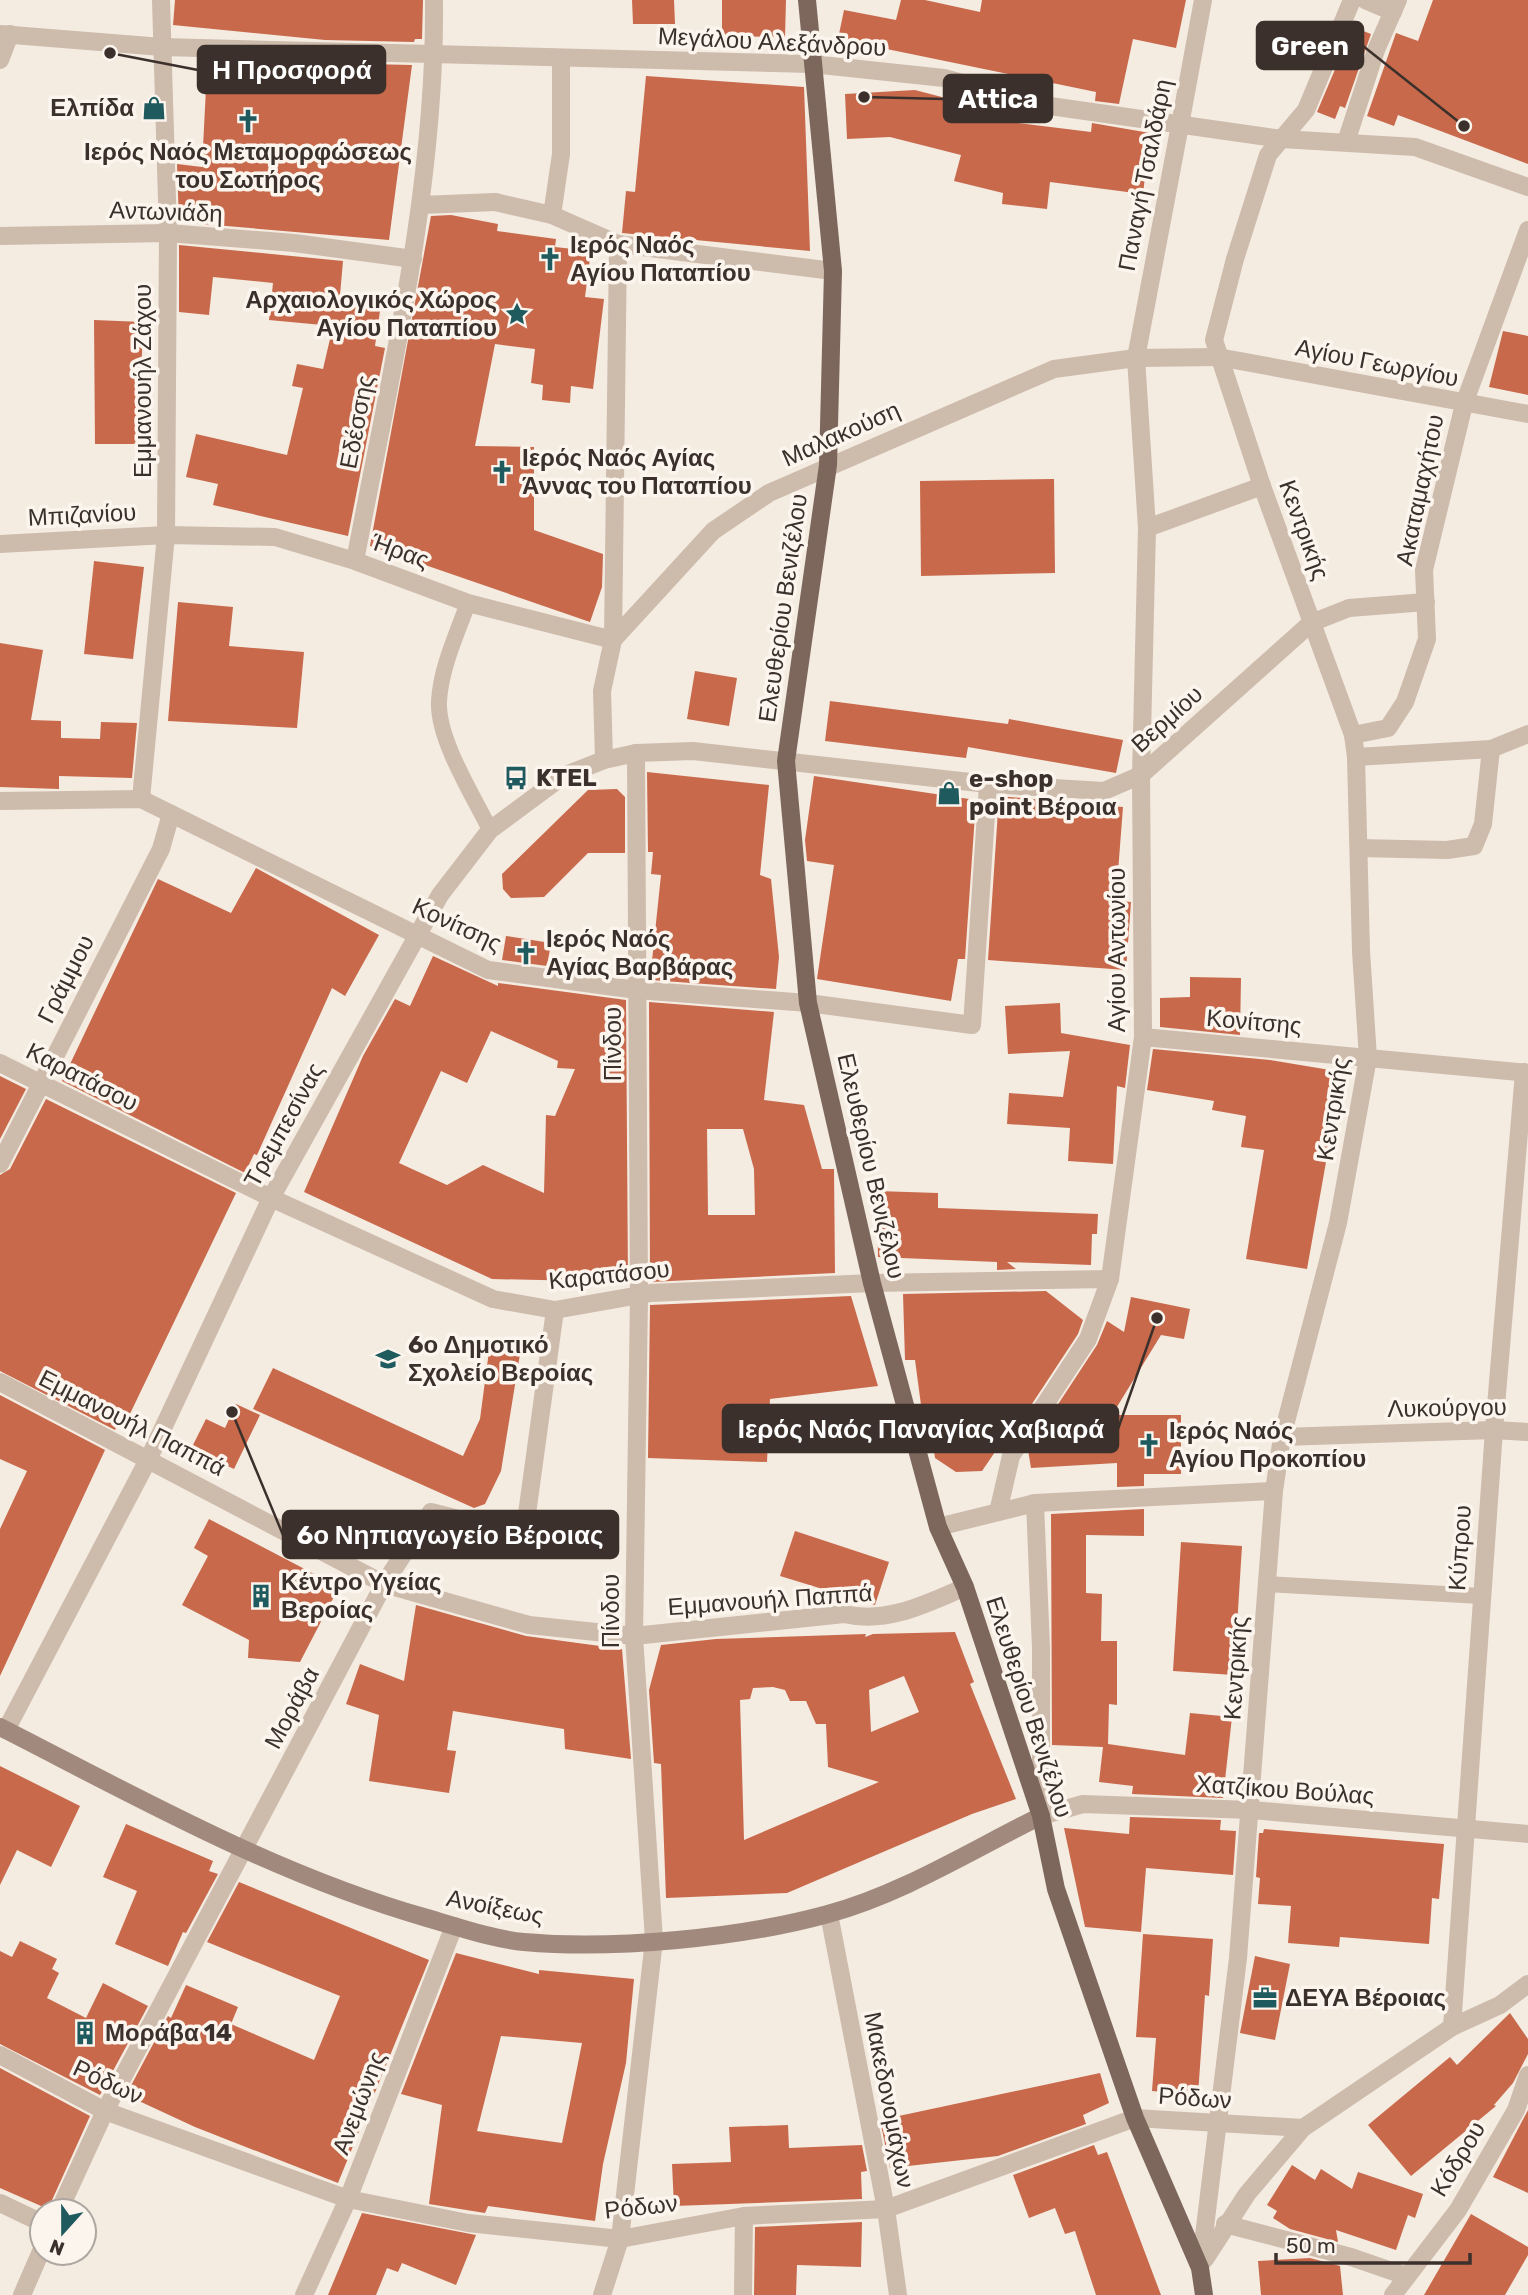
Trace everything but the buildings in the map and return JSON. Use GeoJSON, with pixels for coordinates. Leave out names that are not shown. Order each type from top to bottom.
{"type":"FeatureCollection","features":[{"type":"Feature","properties":{"kind":"main road","name":"Ελευθερίου Βενιζέλου"},"geometry":{"type":"LineString","coordinates":[[807,0],[833,271],[828,465],[786,761],[808,1003],[872,1283],[938,1527],[965,1587],[1041,1816],[1056,1889],[1135,2118],[1200,2268],[1204,2295]]}},
{"type":"Feature","properties":{"kind":"main road","name":"Ανοίξεως"},"geometry":{"type":"LineString","coordinates":[[2,1732],[307,1878],[454,1926],[522,1942],[586,1943],[716,1935],[829,1914],[877,1898],[1041,1816]]}},
{"type":"Feature","properties":{"kind":"street","name":"Εμμανουήλ Ζάχου"},"geometry":{"type":"LineString","coordinates":[[141,799],[166,535],[168,233],[161,0]]}},
{"type":"Feature","properties":{"kind":"street","name":"Εδέσσης"},"geometry":{"type":"LineString","coordinates":[[355,561],[421,205],[435,55],[434,0]]}},
{"type":"Feature","properties":{"kind":"street","name":"Παναγή Τσαλδάρη"},"geometry":{"type":"LineString","coordinates":[[1136,358],[1203,0]]}},
{"type":"Feature","properties":{"kind":"street","name":"Κεντρικής"},"geometry":{"type":"LineString","coordinates":[[1200,2268],[1219,2124],[1251,1810],[1274,1491],[1282,1437],[1338,1223],[1368,1058],[1353,735],[1262,486],[1214,340],[1235,260],[1268,155],[1306,110],[1352,0]]}},
{"type":"Feature","properties":{"kind":"street"},"geometry":{"type":"LineString","coordinates":[[1346,142],[1376,50],[1395,6],[1365,0]]}},
{"type":"Feature","properties":{"kind":"street","name":"Μεγάλου Αλεξάνδρου"},"geometry":{"type":"LineString","coordinates":[[5,34],[162,47],[812,64],[944,78],[1043,105],[1180,125],[1282,139],[1415,148],[1528,187]]}},
{"type":"Feature","properties":{"kind":"street"},"geometry":{"type":"LineString","coordinates":[[0,60],[5,34]]}},
{"type":"Feature","properties":{"kind":"street"},"geometry":{"type":"LineString","coordinates":[[552,215],[561,154],[561,58]]}},
{"type":"Feature","properties":{"kind":"street"},"geometry":{"type":"LineString","coordinates":[[421,205],[495,202],[552,215],[618,244],[833,271]]}},
{"type":"Feature","properties":{"kind":"street","name":"Ακαταμαχήτου"},"geometry":{"type":"LineString","coordinates":[[1353,735],[1388,728],[1405,702],[1426,639],[1424,570],[1464,404],[1528,230]]}},
{"type":"Feature","properties":{"kind":"street","name":"Αντωνιάδη"},"geometry":{"type":"LineString","coordinates":[[0,236],[168,233],[294,243],[412,259]]}},
{"type":"Feature","properties":{"kind":"street"},"geometry":{"type":"LineString","coordinates":[[604,760],[602,691],[613,640],[618,244]]}},
{"type":"Feature","properties":{"kind":"street","name":"Μαλακούση"},"geometry":{"type":"LineString","coordinates":[[613,640],[713,531],[769,493],[828,465],[1054,369],[1136,358],[1218,358]]}},
{"type":"Feature","properties":{"kind":"street","name":"Αγίου Αντωνίου"},"geometry":{"type":"LineString","coordinates":[[998,1513],[1011,1456],[1088,1339],[1110,1279],[1143,1037],[1141,775],[1147,528],[1136,358]]}},
{"type":"Feature","properties":{"kind":"street","name":"Αγίου Γεωργίου"},"geometry":{"type":"LineString","coordinates":[[1218,358],[1528,414]]}},
{"type":"Feature","properties":{"kind":"street"},"geometry":{"type":"LineString","coordinates":[[1147,528],[1262,486]]}},
{"type":"Feature","properties":{"kind":"street","name":"Μπιζανίου"},"geometry":{"type":"LineString","coordinates":[[0,544],[166,535]]}},
{"type":"Feature","properties":{"kind":"street","name":"Ήρας"},"geometry":{"type":"LineString","coordinates":[[166,535],[275,537],[355,561],[468,603],[613,640]]}},
{"type":"Feature","properties":{"kind":"street","name":"Βερμίου"},"geometry":{"type":"LineString","coordinates":[[786,761],[988,784],[1104,791],[1141,775],[1311,623],[1349,608],[1426,602]]}},
{"type":"Feature","properties":{"kind":"street"},"geometry":{"type":"LineString","coordinates":[[1356,757],[1491,749],[1528,734]]}},
{"type":"Feature","properties":{"kind":"street"},"geometry":{"type":"LineString","coordinates":[[1359,848],[1447,850],[1474,846],[1483,824],[1491,749]]}},
{"type":"Feature","properties":{"kind":"street","name":"Τρεμπεσίνας"},"geometry":{"type":"LineString","coordinates":[[2,1732],[149,1458],[271,1198],[416,934],[440,895],[490,830],[563,776],[604,760],[636,753],[693,751],[786,761]]}},
{"type":"Feature","properties":{"kind":"street","name":"Πίνδου"},"geometry":{"type":"LineString","coordinates":[[602,2295],[620,2239],[654,1940],[634,1636],[639,1296],[636,753]]}},
{"type":"Feature","properties":{"kind":"street","name":"Κονίτσης"},"geometry":{"type":"LineString","coordinates":[[0,801],[141,799],[488,970],[637,990],[808,1003],[972,1025],[988,784]]}},
{"type":"Feature","properties":{"kind":"street","name":"Γράμμου"},"geometry":{"type":"LineString","coordinates":[[0,1164],[160,849],[171,814]]}},
{"type":"Feature","properties":{"kind":"street","name":"Κονίτσης"},"geometry":{"type":"LineString","coordinates":[[1143,1037],[1526,1073]]}},
{"type":"Feature","properties":{"kind":"street","name":"Καρατάσου"},"geometry":{"type":"LineString","coordinates":[[0,1063],[271,1198],[493,1299],[555,1310],[639,1296],[872,1283],[1110,1279]]}},
{"type":"Feature","properties":{"kind":"street","name":"Κύπρου"},"geometry":{"type":"LineString","coordinates":[[1452,2027],[1493,1430],[1526,1073]]}},
{"type":"Feature","properties":{"kind":"street","name":"Μοράβα"},"geometry":{"type":"LineString","coordinates":[[65,2197],[105,2111],[384,1584],[431,1512],[510,1532],[526,1521],[555,1310]]}},
{"type":"Feature","properties":{"kind":"street","name":"Εμμανουήλ Παππά"},"geometry":{"type":"LineString","coordinates":[[0,1382],[149,1458],[384,1584],[529,1625],[634,1636],[844,1614],[873,1618],[923,1605],[965,1587]]}},
{"type":"Feature","properties":{"kind":"street","name":"Λυκούργου"},"geometry":{"type":"LineString","coordinates":[[1282,1437],[1493,1430],[1528,1432]]}},
{"type":"Feature","properties":{"kind":"street"},"geometry":{"type":"LineString","coordinates":[[938,1527],[1035,1503],[1274,1491]]}},
{"type":"Feature","properties":{"kind":"street"},"geometry":{"type":"LineString","coordinates":[[1035,1503],[1041,1648],[1041,1816]]}},
{"type":"Feature","properties":{"kind":"street","name":"Χατζίκου Βούλας"},"geometry":{"type":"LineString","coordinates":[[1041,1816],[1083,1804],[1251,1810],[1528,1834]]}},
{"type":"Feature","properties":{"kind":"street","name":"Μακεδονομάχων"},"geometry":{"type":"LineString","coordinates":[[829,1914],[886,2208],[898,2295]]}},
{"type":"Feature","properties":{"kind":"street","name":"Ανεμώνης"},"geometry":{"type":"LineString","coordinates":[[304,2295],[348,2199],[454,1926]]}},
{"type":"Feature","properties":{"kind":"street"},"geometry":{"type":"LineString","coordinates":[[1200,2268],[1225,2224],[1303,2128],[1452,2027],[1500,2005],[1528,1984]]}},
{"type":"Feature","properties":{"kind":"street","name":"Ρόδων"},"geometry":{"type":"LineString","coordinates":[[0,2055],[105,2111],[348,2199],[468,2223],[620,2239],[744,2216],[886,2208],[1135,2118],[1303,2128]]}},
{"type":"Feature","properties":{"kind":"street","name":"Κόδρου"},"geometry":{"type":"LineString","coordinates":[[1393,2295],[1458,2210],[1522,2113],[1528,2075]]}},
{"type":"Feature","properties":{"kind":"street"},"geometry":{"type":"LineString","coordinates":[[0,2203],[28,2216]]}},
{"type":"Feature","properties":{"kind":"street"},"geometry":{"type":"LineString","coordinates":[[743,2295],[744,2216]]}},
{"type":"Feature","properties":{"kind":"street"},"geometry":{"type":"LineString","coordinates":[[1225,2224],[1351,2257],[1406,2276]]}},
{"type":"Feature","properties":{"kind":"street"},"geometry":{"type":"LineString","coordinates":[[22,2295],[34,2267]]}},
{"type":"Feature","properties":{"kind":"lane"},"geometry":{"type":"LineString","coordinates":[[468,603],[442,679],[439,703],[442,729],[490,830]]}},
{"type":"Feature","properties":{"kind":"lane"},"geometry":{"type":"LineString","coordinates":[[1266,1584],[1481,1595]]}},
{"type":"Feature","properties":{"kind":"place","name":"Η Προσφορά"},"geometry":{"type":"Point","coordinates":[110,53]}},
{"type":"Feature","properties":{"kind":"place","name":"Attica"},"geometry":{"type":"Point","coordinates":[864,97]}},
{"type":"Feature","properties":{"kind":"place","name":"Ελπίδα"},"geometry":{"type":"Point","coordinates":[154,108]}},
{"type":"Feature","properties":{"kind":"place","name":"Ιερός Ναός Μεταμορφώσεως του Σωτήρος"},"geometry":{"type":"Point","coordinates":[248,121]}},
{"type":"Feature","properties":{"kind":"place","name":"Green"},"geometry":{"type":"Point","coordinates":[1464,126]}},
{"type":"Feature","properties":{"kind":"place","name":"Ιερός Ναός Αγίου Παταπίου"},"geometry":{"type":"Point","coordinates":[550,259]}},
{"type":"Feature","properties":{"kind":"place","name":"Αρχαιολογικός Χώρος Αγίου Παταπίου"},"geometry":{"type":"Point","coordinates":[517,314]}},
{"type":"Feature","properties":{"kind":"place","name":"Ιερός Ναός Αγίας Άννας του Παταπίου"},"geometry":{"type":"Point","coordinates":[502,472]}},
{"type":"Feature","properties":{"kind":"place","name":"KTEL"},"geometry":{"type":"Point","coordinates":[516,778]}},
{"type":"Feature","properties":{"kind":"place","name":"e-shop point Βέροια"},"geometry":{"type":"Point","coordinates":[949,793]}},
{"type":"Feature","properties":{"kind":"place","name":"Ιερός Ναός Αγίας Βαρβάρας"},"geometry":{"type":"Point","coordinates":[526,953]}},
{"type":"Feature","properties":{"kind":"place","name":"Ιερός Ναός Παναγίας Χαβιαρά"},"geometry":{"type":"Point","coordinates":[1157,1318]}},
{"type":"Feature","properties":{"kind":"place","name":"6ο Δημοτικό Σχολείο Βεροίας"},"geometry":{"type":"Point","coordinates":[388,1359]}},
{"type":"Feature","properties":{"kind":"place","name":"6ο Νηπιαγωγείο Βέροιας"},"geometry":{"type":"Point","coordinates":[232,1412]}},
{"type":"Feature","properties":{"kind":"place","name":"Ιερός Ναός Αγίου Προκοπίου"},"geometry":{"type":"Point","coordinates":[1149,1445]}},
{"type":"Feature","properties":{"kind":"place","name":"Κέντρο Υγείας Βεροίας"},"geometry":{"type":"Point","coordinates":[261,1596]}},
{"type":"Feature","properties":{"kind":"place","name":"ΔΕΥΑ Βέροιας"},"geometry":{"type":"Point","coordinates":[1265,1998]}},
{"type":"Feature","properties":{"kind":"place","name":"Μοράβα 14"},"geometry":{"type":"Point","coordinates":[85,2033]}}]}
